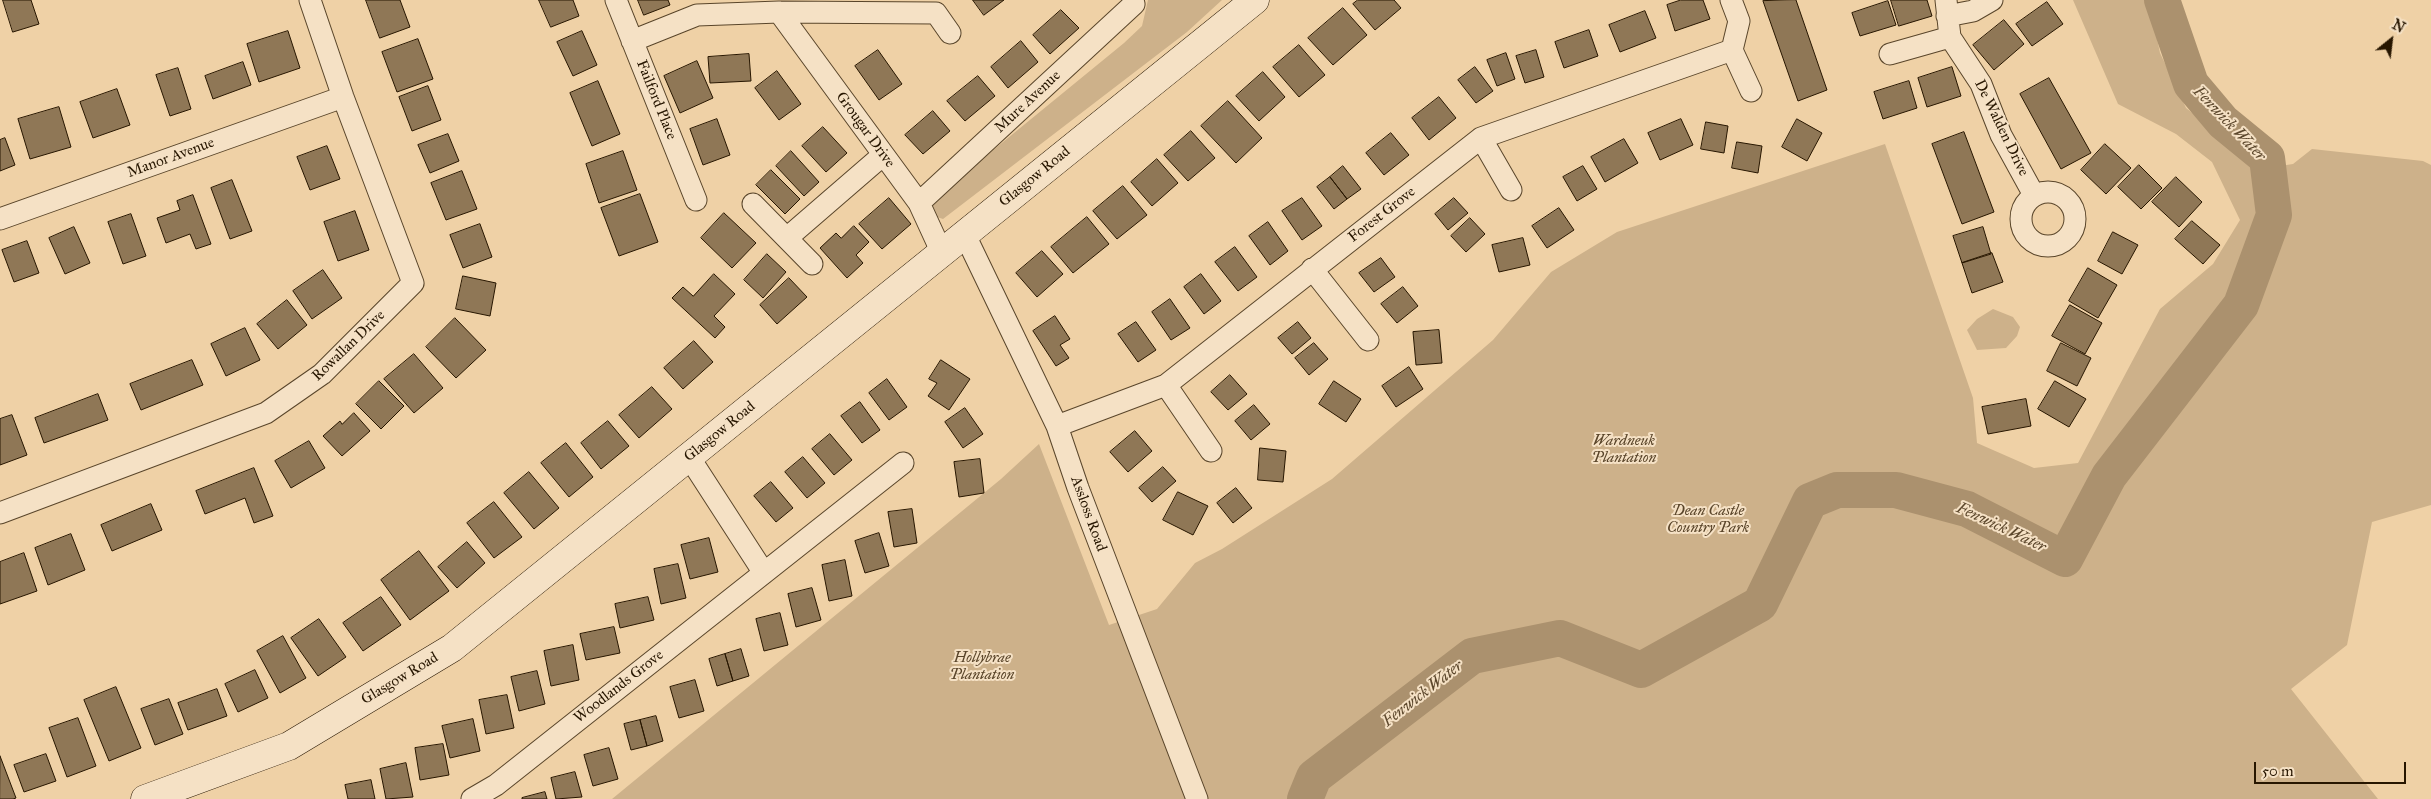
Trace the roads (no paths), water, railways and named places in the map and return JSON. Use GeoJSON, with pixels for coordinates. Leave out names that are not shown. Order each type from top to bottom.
{"type":"FeatureCollection","features":[{"type":"Feature","properties":{"kind":"main road","name":"Glasgow Road"},"geometry":{"type":"LineString","coordinates":[[146,799],[289,746],[452,648],[1255,0]]}},
{"type":"Feature","properties":{"kind":"street","name":"Rowallan Drive"},"geometry":{"type":"LineString","coordinates":[[0,513],[266,413],[322,374],[413,283],[342,97],[310,0]]}},
{"type":"Feature","properties":{"kind":"street","name":"Failford Place"},"geometry":{"type":"LineString","coordinates":[[616,0],[696,200]]}},
{"type":"Feature","properties":{"kind":"street","name":"Mure Avenue"},"geometry":{"type":"LineString","coordinates":[[920,203],[1134,4],[1133,0]]}},
{"type":"Feature","properties":{"kind":"street"},"geometry":{"type":"LineString","coordinates":[[1731,0],[1739,21],[1732,50],[1751,91]]}},
{"type":"Feature","properties":{"kind":"street"},"geometry":{"type":"LineString","coordinates":[[1946,8],[1973,12],[1992,0]]}},
{"type":"Feature","properties":{"kind":"street","name":"De Walden Drive"},"geometry":{"type":"LineString","coordinates":[[1946,8],[1950,37],[1981,84],[2001,135],[2034,195]]}},
{"type":"Feature","properties":{"kind":"street"},"geometry":{"type":"LineString","coordinates":[[632,41],[697,15],[780,12],[936,13],[950,33]]}},
{"type":"Feature","properties":{"kind":"street","name":"Grougar Drive"},"geometry":{"type":"LineString","coordinates":[[780,12],[920,203],[942,253]]}},
{"type":"Feature","properties":{"kind":"street"},"geometry":{"type":"LineString","coordinates":[[1890,54],[1950,37]]}},
{"type":"Feature","properties":{"kind":"street","name":"Forest Grove"},"geometry":{"type":"LineString","coordinates":[[1057,426],[1166,385],[1481,138],[1732,50]]}},
{"type":"Feature","properties":{"kind":"street","name":"Manor Avenue"},"geometry":{"type":"LineString","coordinates":[[0,219],[342,97]]}},
{"type":"Feature","properties":{"kind":"street"},"geometry":{"type":"LineString","coordinates":[[1481,138],[1511,190]]}},
{"type":"Feature","properties":{"kind":"street"},"geometry":{"type":"LineString","coordinates":[[787,238],[883,155]]}},
{"type":"Feature","properties":{"kind":"street"},"geometry":{"type":"LineString","coordinates":[[753,204],[812,264]]}},
{"type":"Feature","properties":{"kind":"street","name":"Assloss Road"},"geometry":{"type":"LineString","coordinates":[[965,235],[1057,426],[1078,488],[1197,799]]}},
{"type":"Feature","properties":{"kind":"street"},"geometry":{"type":"LineString","coordinates":[[1312,269],[1368,340]]}},
{"type":"Feature","properties":{"kind":"street"},"geometry":{"type":"LineString","coordinates":[[1166,385],[1211,451]]}},
{"type":"Feature","properties":{"kind":"street"},"geometry":{"type":"LineString","coordinates":[[689,457],[764,572]]}},
{"type":"Feature","properties":{"kind":"street","name":"Woodlands Grove"},"geometry":{"type":"LineString","coordinates":[[472,799],[496,785],[903,463]]}},
{"type":"Feature","properties":{"kind":"waterway","name":"Fenwick Water"},"geometry":{"type":"LineString","coordinates":[[1305,799],[1314,777],[1472,656],[1560,638],[1641,670],[1760,604],[1810,501],[1837,490],[1896,490],[1967,509],[2065,559],[2109,476],[2241,305],[2274,215],[2267,158],[2223,122],[2191,84],[2162,0]]}},
{"type":"Feature","properties":{"kind":"park label","name":"Wardneuk Plantation"},"geometry":{"type":"Point","coordinates":[1624,450]}},
{"type":"Feature","properties":{"kind":"park label","name":"Dean Castle Country Park"},"geometry":{"type":"Point","coordinates":[1708,520]}},
{"type":"Feature","properties":{"kind":"park label","name":"Hollybrae Plantation"},"geometry":{"type":"Point","coordinates":[982,666]}}]}
